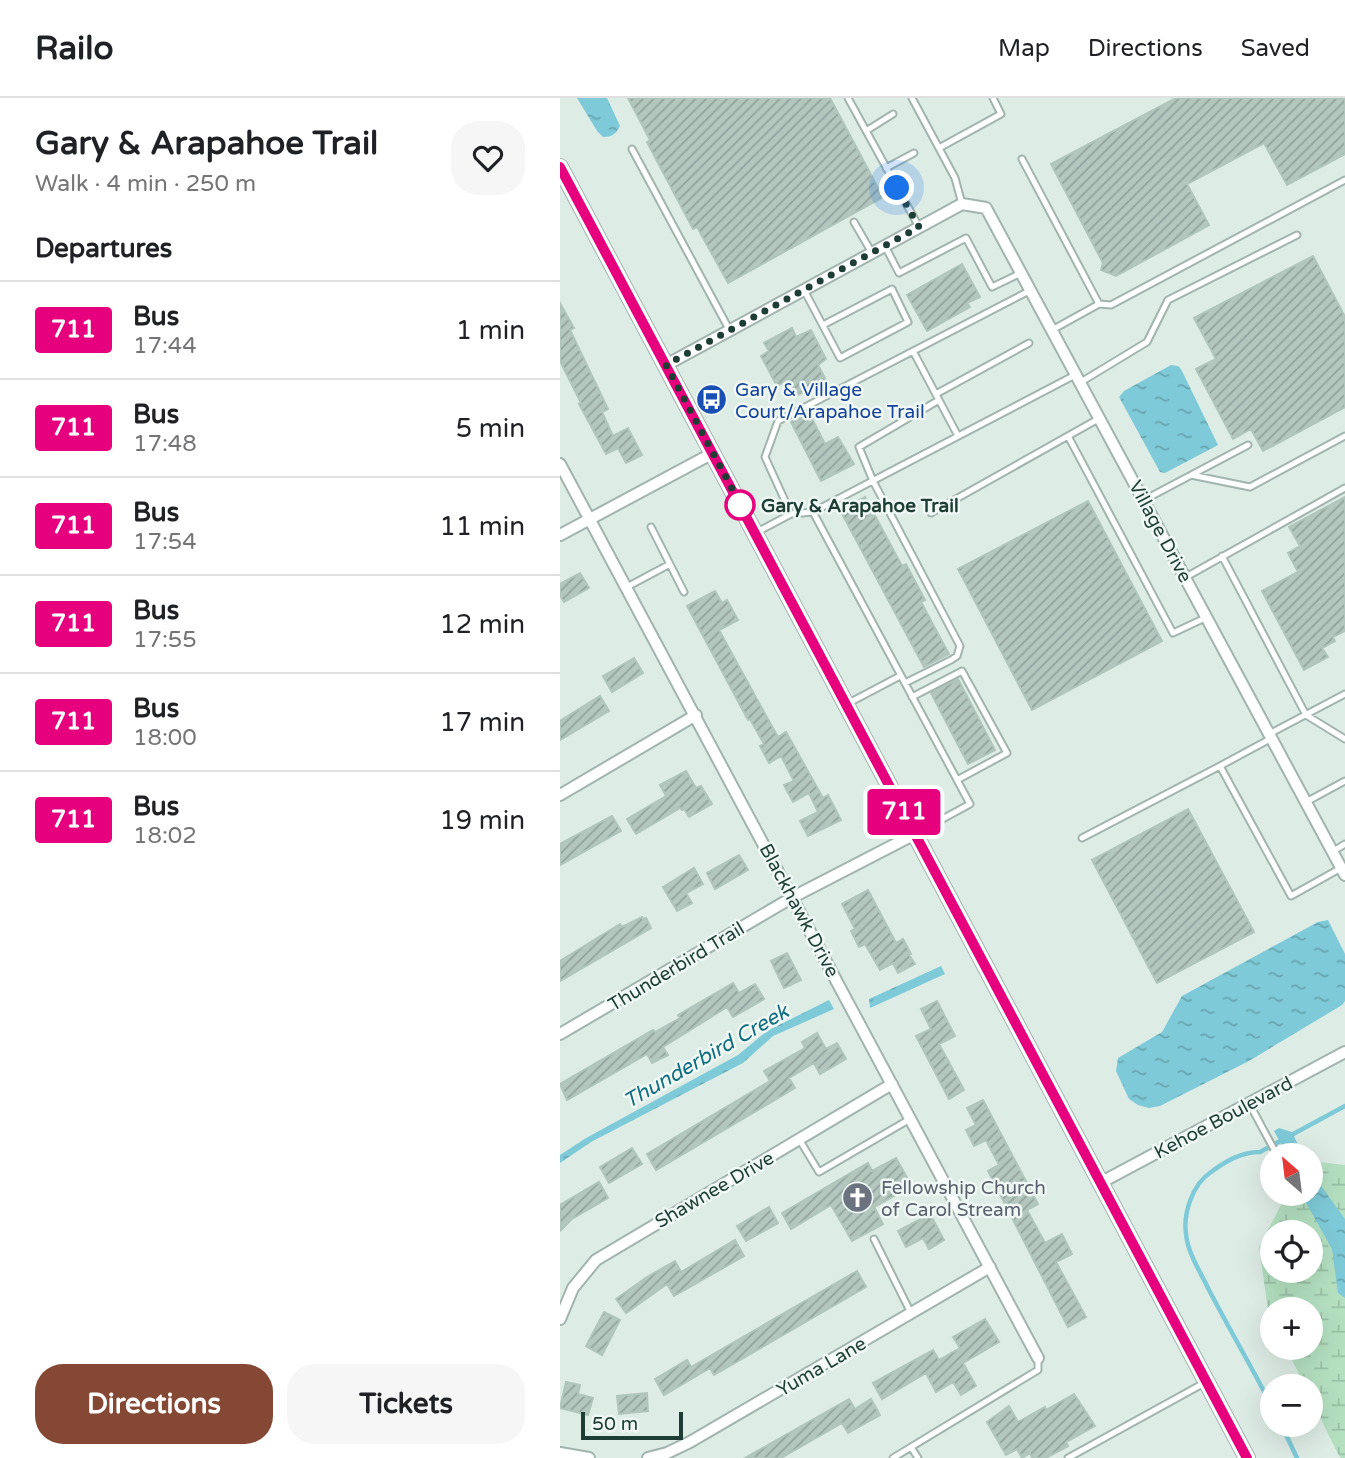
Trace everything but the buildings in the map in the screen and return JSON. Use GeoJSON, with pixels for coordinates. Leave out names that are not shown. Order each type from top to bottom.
{"type":"FeatureCollection","features":[{"type":"Feature","properties":{"kind":"street"},"geometry":{"type":"LineString","coordinates":[[560,167],[1247,1458]]}},
{"type":"Feature","properties":{"kind":"street"},"geometry":{"type":"LineString","coordinates":[[666,365],[962,204]]}},
{"type":"Feature","properties":{"kind":"street","name":"Village Drive"},"geometry":{"type":"LineString","coordinates":[[962,204],[986,208],[1343,872]]}},
{"type":"Feature","properties":{"kind":"street"},"geometry":{"type":"LineString","coordinates":[[560,535],[713,453]]}},
{"type":"Feature","properties":{"kind":"street","name":"Blackhawk Drive"},"geometry":{"type":"LineString","coordinates":[[560,464],[1038,1358]]}},
{"type":"Feature","properties":{"kind":"street"},"geometry":{"type":"LineString","coordinates":[[560,795],[696,715]]}},
{"type":"Feature","properties":{"kind":"street","name":"Thunderbird Trail"},"geometry":{"type":"LineString","coordinates":[[560,1034],[793,897],[915,834]]}},
{"type":"Feature","properties":{"kind":"street","name":"Kehoe Boulevard"},"geometry":{"type":"LineString","coordinates":[[1100,1183],[1345,1052]]}},
{"type":"Feature","properties":{"kind":"street","name":"Shawnee Drive"},"geometry":{"type":"LineString","coordinates":[[560,1319],[573,1288],[596,1260],[892,1084]]}},
{"type":"Feature","properties":{"kind":"street","name":"Yuma Lane"},"geometry":{"type":"LineString","coordinates":[[648,1458],[690,1442],[990,1267]]}},
{"type":"Feature","properties":{"kind":"street"},"geometry":{"type":"LineString","coordinates":[[560,1453],[589,1458]]}},
{"type":"Feature","properties":{"kind":"lane"},"geometry":{"type":"LineString","coordinates":[[848,98],[919,227]]}},
{"type":"Feature","properties":{"kind":"lane"},"geometry":{"type":"LineString","coordinates":[[912,98],[955,178],[962,204]]}},
{"type":"Feature","properties":{"kind":"lane"},"geometry":{"type":"LineString","coordinates":[[939,148],[1001,114],[993,98]]}},
{"type":"Feature","properties":{"kind":"lane"},"geometry":{"type":"LineString","coordinates":[[866,131],[893,114]]}},
{"type":"Feature","properties":{"kind":"lane"},"geometry":{"type":"LineString","coordinates":[[632,149],[730,331]]}},
{"type":"Feature","properties":{"kind":"lane"},"geometry":{"type":"LineString","coordinates":[[886,168],[914,153]]}},
{"type":"Feature","properties":{"kind":"lane"},"geometry":{"type":"LineString","coordinates":[[1022,159],[1099,304]]}},
{"type":"Feature","properties":{"kind":"lane"},"geometry":{"type":"LineString","coordinates":[[1052,330],[1099,304],[1111,305],[1345,180]]}},
{"type":"Feature","properties":{"kind":"lane"},"geometry":{"type":"LineString","coordinates":[[854,222],[872,253]]}},
{"type":"Feature","properties":{"kind":"lane"},"geometry":{"type":"LineString","coordinates":[[755,533],[791,514],[813,512],[1147,342],[1168,299],[1297,235]]}},
{"type":"Feature","properties":{"kind":"lane"},"geometry":{"type":"LineString","coordinates":[[885,246],[899,273],[965,238],[992,287],[1021,272]]}},
{"type":"Feature","properties":{"kind":"lane"},"geometry":{"type":"LineString","coordinates":[[804,290],[840,358],[908,322],[892,289],[823,325]]}},
{"type":"Feature","properties":{"kind":"lane"},"geometry":{"type":"LineString","coordinates":[[791,514],[765,457],[778,421],[1031,290]]}},
{"type":"Feature","properties":{"kind":"lane"},"geometry":{"type":"LineString","coordinates":[[905,684],[957,656],[960,646],[873,481],[859,446],[1029,343]]}},
{"type":"Feature","properties":{"kind":"lane"},"geometry":{"type":"LineString","coordinates":[[913,351],[958,436]]}},
{"type":"Feature","properties":{"kind":"lane"},"geometry":{"type":"LineString","coordinates":[[931,513],[1100,418]]}},
{"type":"Feature","properties":{"kind":"lane"},"geometry":{"type":"LineString","coordinates":[[1068,436],[1173,634],[1207,617]]}},
{"type":"Feature","properties":{"kind":"lane"},"geometry":{"type":"LineString","coordinates":[[1191,475],[1250,487],[1345,436]]}},
{"type":"Feature","properties":{"kind":"lane"},"geometry":{"type":"LineString","coordinates":[[1144,500],[1248,445]]}},
{"type":"Feature","properties":{"kind":"lane"},"geometry":{"type":"LineString","coordinates":[[1185,577],[1345,488]]}},
{"type":"Feature","properties":{"kind":"lane"},"geometry":{"type":"LineString","coordinates":[[813,512],[970,804],[915,834]]}},
{"type":"Feature","properties":{"kind":"lane"},"geometry":{"type":"LineString","coordinates":[[651,527],[684,592]]}},
{"type":"Feature","properties":{"kind":"lane"},"geometry":{"type":"LineString","coordinates":[[1222,556],[1306,715],[1345,739]]}},
{"type":"Feature","properties":{"kind":"lane"},"geometry":{"type":"LineString","coordinates":[[627,587],[670,564]]}},
{"type":"Feature","properties":{"kind":"lane"},"geometry":{"type":"LineString","coordinates":[[912,697],[961,671],[1007,753],[957,780]]}},
{"type":"Feature","properties":{"kind":"lane"},"geometry":{"type":"LineString","coordinates":[[846,704],[900,676]]}},
{"type":"Feature","properties":{"kind":"lane"},"geometry":{"type":"LineString","coordinates":[[1082,838],[1220,766],[1345,694]]}},
{"type":"Feature","properties":{"kind":"lane"},"geometry":{"type":"LineString","coordinates":[[1220,766],[1291,896],[1343,872]]}},
{"type":"Feature","properties":{"kind":"lane"},"geometry":{"type":"LineString","coordinates":[[1306,802],[1345,781]]}},
{"type":"Feature","properties":{"kind":"lane"},"geometry":{"type":"LineString","coordinates":[[1332,852],[1345,844]]}},
{"type":"Feature","properties":{"kind":"lane"},"geometry":{"type":"LineString","coordinates":[[1249,1103],[1271,1143]]}},
{"type":"Feature","properties":{"kind":"lane"},"geometry":{"type":"LineString","coordinates":[[799,1139],[819,1172],[911,1119]]}},
{"type":"Feature","properties":{"kind":"lane"},"geometry":{"type":"LineString","coordinates":[[874,1239],[911,1313]]}},
{"type":"Feature","properties":{"kind":"lane"},"geometry":{"type":"LineString","coordinates":[[894,1458],[1038,1370],[1038,1358]]}},
{"type":"Feature","properties":{"kind":"lane"},"geometry":{"type":"LineString","coordinates":[[1068,1458],[1207,1382]]}},
{"type":"Feature","properties":{"kind":"lane"},"geometry":{"type":"LineString","coordinates":[[911,1447],[918,1458]]}},
{"type":"Feature","properties":{"kind":"green space"},"geometry":{"type":"Polygon","coordinates":[[[1323,1163],[1345,1165],[1345,1458],[1338,1454],[1323,1423],[1323,1374],[1299,1374],[1292,1360],[1323,1360],[1323,1297],[1266,1297],[1264,1283],[1323,1283],[1323,1220],[1273,1220],[1280,1206],[1323,1206],[1323,1163]]]}},
{"type":"Feature","properties":{"kind":"water"},"geometry":{"type":"Polygon","coordinates":[[[577,98],[607,98],[620,126],[617,131],[611,136],[603,137],[577,98]]]}},
{"type":"Feature","properties":{"kind":"water"},"geometry":{"type":"Polygon","coordinates":[[[1171,365],[1181,369],[1218,445],[1165,473],[1160,472],[1119,397],[1124,391],[1171,365]]]}},
{"type":"Feature","properties":{"kind":"water"},"geometry":{"type":"Polygon","coordinates":[[[1328,920],[1345,954],[1345,1001],[1342,1005],[1249,1061],[1160,1106],[1149,1108],[1129,1099],[1116,1071],[1118,1058],[1162,1032],[1182,996],[1318,922],[1328,920]]]}},
{"type":"Feature","properties":{"kind":"water"},"geometry":{"type":"Polygon","coordinates":[[[941,966],[945,974],[870,1008],[869,999],[941,966]]]}},
{"type":"Feature","properties":{"kind":"water"},"geometry":{"type":"Polygon","coordinates":[[[829,1000],[834,1009],[773,1036],[743,1063],[591,1142],[560,1163],[560,1155],[586,1138],[738,1055],[767,1031],[829,1000]]]}},
{"type":"Feature","properties":{"kind":"water"},"geometry":{"type":"Polygon","coordinates":[[[1279,1128],[1292,1132],[1297,1143],[1280,1143],[1274,1131],[1279,1128]]]}},
{"type":"Feature","properties":{"kind":"water"},"geometry":{"type":"Polygon","coordinates":[[[1323,1189],[1345,1219],[1345,1298],[1338,1293],[1332,1249],[1323,1233],[1323,1220],[1316,1220],[1308,1206],[1323,1206],[1323,1189]]]}},
{"type":"Feature","properties":{"kind":"waterway"},"geometry":{"type":"LineString","coordinates":[[1260,1385],[1192,1255],[1185,1226],[1188,1208],[1199,1184],[1222,1164],[1240,1155],[1260,1152],[1345,1106]]}},
{"type":"Feature","properties":{"kind":"waterway"},"geometry":{"type":"LineString","coordinates":[[1287,1437],[1297,1458]]}},
{"type":"Feature","properties":{"kind":"bus line","name":"711"},"geometry":{"type":"LineString","coordinates":[[560,167],[1247,1458]]}},
{"type":"Feature","properties":{"kind":"place","name":"Gary & Village Court/Arapahoe Trail"},"geometry":{"type":"Point","coordinates":[712,400]}},
{"type":"Feature","properties":{"kind":"place","name":"Gary & Arapahoe Trail"},"geometry":{"type":"Point","coordinates":[740,505]}},
{"type":"Feature","properties":{"kind":"place","name":"Fellowship Church of Carol Stream"},"geometry":{"type":"Point","coordinates":[858,1198]}},
{"type":"Feature","properties":{"kind":"route"},"geometry":{"type":"LineString","coordinates":[[740,505],[745,513],[666,365],[919,227],[897,188]]}},
{"type":"Feature","properties":{"kind":"water label","name":"Thunderbird Creek"},"geometry":{"type":"Point","coordinates":[706,1056]}}]}
